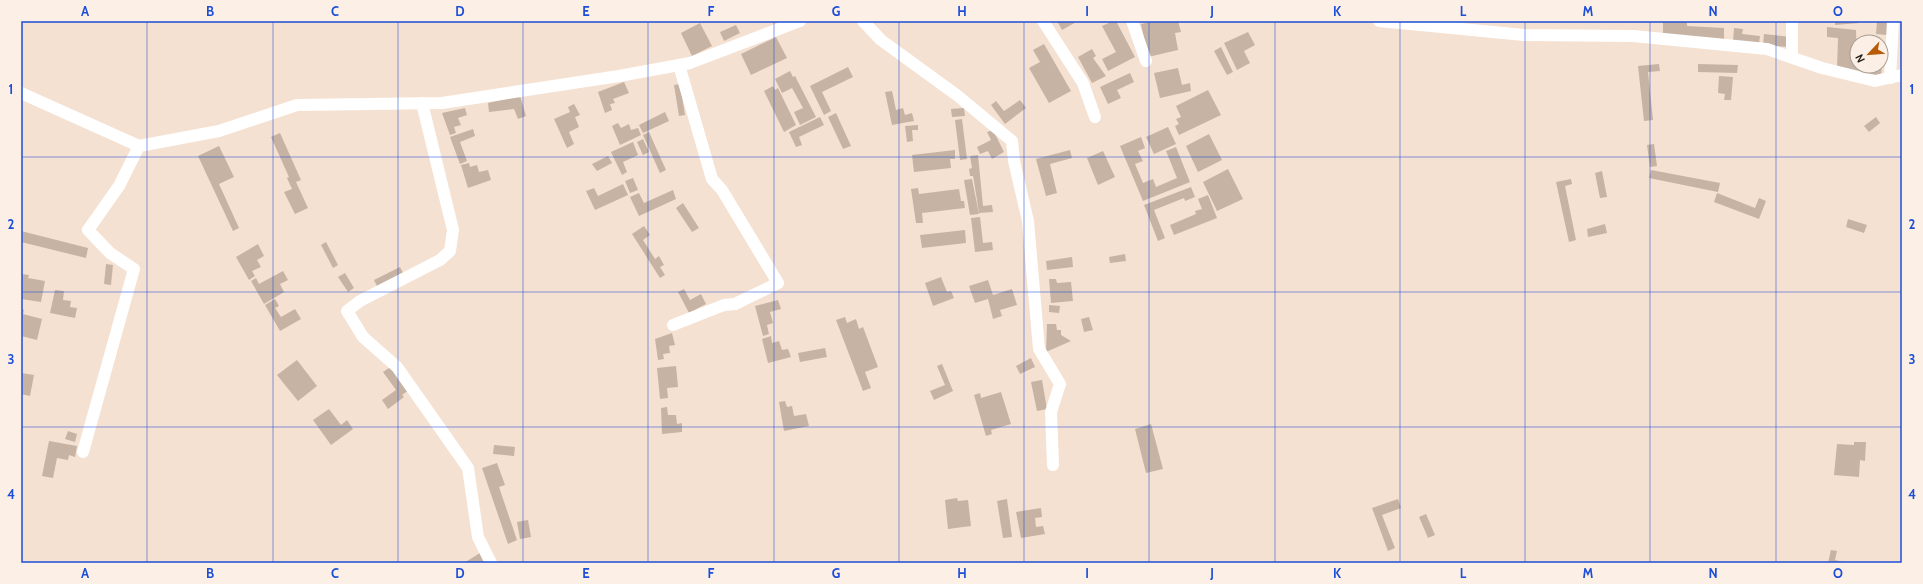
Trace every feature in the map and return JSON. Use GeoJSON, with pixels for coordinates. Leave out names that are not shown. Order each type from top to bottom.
{"type":"FeatureCollection","features":[{"type":"Feature","properties":{"kind":"street"},"geometry":{"type":"LineString","coordinates":[[21,93],[139,146],[219,131],[297,105],[442,103],[619,76],[690,63],[800,21]]}},
{"type":"Feature","properties":{"kind":"street"},"geometry":{"type":"LineString","coordinates":[[863,21],[881,40],[958,96],[1012,140],[1014,161],[1028,221],[1039,350],[1060,384],[1051,412],[1053,465]]}},
{"type":"Feature","properties":{"kind":"street"},"geometry":{"type":"LineString","coordinates":[[1043,21],[1083,83],[1096,116]]}},
{"type":"Feature","properties":{"kind":"street"},"geometry":{"type":"LineString","coordinates":[[1132,21],[1146,61]]}},
{"type":"Feature","properties":{"kind":"street"},"geometry":{"type":"LineString","coordinates":[[1379,21],[1524,35],[1633,36],[1767,49],[1822,68],[1876,81],[1896,77],[1893,21]]}},
{"type":"Feature","properties":{"kind":"street"},"geometry":{"type":"LineString","coordinates":[[1792,21],[1792,57]]}},
{"type":"Feature","properties":{"kind":"street"},"geometry":{"type":"LineString","coordinates":[[673,325],[724,305],[735,304],[778,283],[722,190],[712,179],[679,65]]}},
{"type":"Feature","properties":{"kind":"street"},"geometry":{"type":"LineString","coordinates":[[422,103],[453,230],[450,250],[440,260],[360,300],[347,311],[363,337],[397,366],[468,468],[478,537],[491,563]]}},
{"type":"Feature","properties":{"kind":"street"},"geometry":{"type":"LineString","coordinates":[[83,452],[134,269],[110,253],[88,230],[119,186],[139,146]]}},
{"type":"Feature","properties":{"kind":"building"},"geometry":{"type":"Polygon","coordinates":[[[1057,21],[1078,21],[1062,30],[1057,21]]]}},
{"type":"Feature","properties":{"kind":"building"},"geometry":{"type":"Polygon","coordinates":[[[1116,21],[1135,57],[1108,71],[1102,59],[1116,52],[1102,26],[1116,21]]]}},
{"type":"Feature","properties":{"kind":"building"},"geometry":{"type":"Polygon","coordinates":[[[1156,21],[1178,21],[1181,32],[1175,33],[1178,50],[1148,57],[1141,24],[1156,21]]]}},
{"type":"Feature","properties":{"kind":"building"},"geometry":{"type":"Polygon","coordinates":[[[1663,21],[1687,21],[1687,26],[1724,28],[1724,39],[1663,37],[1663,21]]]}},
{"type":"Feature","properties":{"kind":"building"},"geometry":{"type":"Polygon","coordinates":[[[1835,21],[1858,21],[1859,23],[1835,25],[1835,21]]]}},
{"type":"Feature","properties":{"kind":"building"},"geometry":{"type":"Polygon","coordinates":[[[1877,21],[1887,21],[1887,34],[1876,34],[1877,21]]]}},
{"type":"Feature","properties":{"kind":"building"},"geometry":{"type":"Polygon","coordinates":[[[700,23],[712,46],[692,56],[681,33],[700,23]]]}},
{"type":"Feature","properties":{"kind":"building"},"geometry":{"type":"Polygon","coordinates":[[[736,25],[740,33],[724,41],[720,32],[736,25]]]}},
{"type":"Feature","properties":{"kind":"building"},"geometry":{"type":"Polygon","coordinates":[[[1827,27],[1856,30],[1856,34],[1849,34],[1849,72],[1837,70],[1838,38],[1827,37],[1827,27]]]}},
{"type":"Feature","properties":{"kind":"building"},"geometry":{"type":"Polygon","coordinates":[[[1734,28],[1743,29],[1742,34],[1760,36],[1759,44],[1733,41],[1734,28]]]}},
{"type":"Feature","properties":{"kind":"building"},"geometry":{"type":"Polygon","coordinates":[[[1248,32],[1255,45],[1244,51],[1250,63],[1237,70],[1224,43],[1248,32]]]}},
{"type":"Feature","properties":{"kind":"building"},"geometry":{"type":"Polygon","coordinates":[[[1764,34],[1790,37],[1789,47],[1763,45],[1764,34]]]}},
{"type":"Feature","properties":{"kind":"building"},"geometry":{"type":"Polygon","coordinates":[[[776,37],[787,58],[751,75],[741,54],[776,37]]]}},
{"type":"Feature","properties":{"kind":"building"},"geometry":{"type":"Polygon","coordinates":[[[1044,44],[1071,91],[1049,103],[1029,68],[1040,62],[1033,50],[1044,44]]]}},
{"type":"Feature","properties":{"kind":"building"},"geometry":{"type":"Polygon","coordinates":[[[1221,47],[1233,72],[1227,75],[1214,51],[1221,47]]]}},
{"type":"Feature","properties":{"kind":"building"},"geometry":{"type":"Polygon","coordinates":[[[1092,49],[1096,56],[1093,58],[1106,76],[1092,83],[1078,57],[1092,49]]]}},
{"type":"Feature","properties":{"kind":"building"},"geometry":{"type":"Polygon","coordinates":[[[1659,64],[1660,71],[1648,72],[1653,120],[1644,121],[1638,66],[1659,64]]]}},
{"type":"Feature","properties":{"kind":"building"},"geometry":{"type":"Polygon","coordinates":[[[1698,64],[1738,65],[1737,73],[1698,72],[1698,64]]]}},
{"type":"Feature","properties":{"kind":"building"},"geometry":{"type":"Polygon","coordinates":[[[848,67],[853,77],[822,92],[831,111],[824,115],[810,86],[848,67]]]}},
{"type":"Feature","properties":{"kind":"building"},"geometry":{"type":"Polygon","coordinates":[[[1178,68],[1182,85],[1190,83],[1191,91],[1160,98],[1154,73],[1178,68]]]}},
{"type":"Feature","properties":{"kind":"building"},"geometry":{"type":"Polygon","coordinates":[[[790,71],[793,77],[795,76],[816,117],[800,125],[794,112],[803,108],[792,88],[782,93],[775,79],[790,71]]]}},
{"type":"Feature","properties":{"kind":"building"},"geometry":{"type":"Polygon","coordinates":[[[1130,73],[1134,82],[1117,90],[1121,98],[1108,104],[1100,87],[1130,73]]]}},
{"type":"Feature","properties":{"kind":"building"},"geometry":{"type":"Polygon","coordinates":[[[1866,74],[1881,74],[1881,76],[1866,74]]]}},
{"type":"Feature","properties":{"kind":"building"},"geometry":{"type":"Polygon","coordinates":[[[1719,76],[1733,77],[1731,100],[1724,100],[1725,94],[1718,93],[1719,76]]]}},
{"type":"Feature","properties":{"kind":"building"},"geometry":{"type":"Polygon","coordinates":[[[624,82],[629,93],[613,99],[615,103],[610,104],[612,110],[605,113],[598,92],[624,82]]]}},
{"type":"Feature","properties":{"kind":"building"},"geometry":{"type":"Polygon","coordinates":[[[680,84],[685,115],[679,116],[674,85],[680,84]]]}},
{"type":"Feature","properties":{"kind":"building"},"geometry":{"type":"Polygon","coordinates":[[[773,86],[775,90],[778,88],[796,125],[784,132],[764,91],[773,86]]]}},
{"type":"Feature","properties":{"kind":"building"},"geometry":{"type":"Polygon","coordinates":[[[1208,90],[1221,115],[1179,135],[1175,126],[1179,124],[1176,119],[1181,117],[1176,106],[1208,90]]]}},
{"type":"Feature","properties":{"kind":"building"},"geometry":{"type":"Polygon","coordinates":[[[892,91],[896,110],[903,108],[905,115],[912,113],[914,121],[892,125],[885,92],[892,91]]]}},
{"type":"Feature","properties":{"kind":"building"},"geometry":{"type":"Polygon","coordinates":[[[520,96],[526,116],[518,119],[514,109],[489,112],[488,103],[520,96]]]}},
{"type":"Feature","properties":{"kind":"building"},"geometry":{"type":"Polygon","coordinates":[[[1020,100],[1026,108],[1005,124],[991,105],[996,101],[1004,111],[1020,100]]]}},
{"type":"Feature","properties":{"kind":"building"},"geometry":{"type":"Polygon","coordinates":[[[574,104],[580,115],[575,117],[579,127],[569,132],[574,144],[567,148],[554,119],[570,112],[568,107],[574,104]]]}},
{"type":"Feature","properties":{"kind":"building"},"geometry":{"type":"Polygon","coordinates":[[[465,108],[467,115],[458,118],[461,125],[454,127],[456,133],[450,135],[442,113],[465,108]]]}},
{"type":"Feature","properties":{"kind":"building"},"geometry":{"type":"Polygon","coordinates":[[[964,108],[965,116],[952,117],[951,109],[964,108]]]}},
{"type":"Feature","properties":{"kind":"building"},"geometry":{"type":"Polygon","coordinates":[[[665,112],[669,121],[643,133],[639,125],[665,112]]]}},
{"type":"Feature","properties":{"kind":"building"},"geometry":{"type":"Polygon","coordinates":[[[836,113],[851,146],[843,149],[828,117],[836,113]]]}},
{"type":"Feature","properties":{"kind":"building"},"geometry":{"type":"Polygon","coordinates":[[[820,117],[824,125],[799,137],[802,145],[796,147],[789,132],[820,117]]]}},
{"type":"Feature","properties":{"kind":"building"},"geometry":{"type":"Polygon","coordinates":[[[1876,117],[1880,123],[1869,132],[1864,126],[1876,117]]]}},
{"type":"Feature","properties":{"kind":"building"},"geometry":{"type":"Polygon","coordinates":[[[962,119],[967,159],[960,160],[955,120],[962,119]]]}},
{"type":"Feature","properties":{"kind":"building"},"geometry":{"type":"Polygon","coordinates":[[[618,123],[621,128],[629,124],[631,130],[638,128],[641,135],[620,145],[612,126],[618,123]]]}},
{"type":"Feature","properties":{"kind":"building"},"geometry":{"type":"Polygon","coordinates":[[[918,125],[918,130],[912,130],[913,141],[907,142],[905,126],[918,125]]]}},
{"type":"Feature","properties":{"kind":"building"},"geometry":{"type":"Polygon","coordinates":[[[1168,127],[1176,144],[1154,154],[1146,137],[1168,127]]]}},
{"type":"Feature","properties":{"kind":"building"},"geometry":{"type":"Polygon","coordinates":[[[473,129],[475,136],[460,142],[467,161],[460,164],[450,137],[473,129]]]}},
{"type":"Feature","properties":{"kind":"building"},"geometry":{"type":"Polygon","coordinates":[[[993,130],[1004,152],[992,159],[988,151],[980,154],[977,147],[991,140],[987,132],[993,130]]]}},
{"type":"Feature","properties":{"kind":"building"},"geometry":{"type":"Polygon","coordinates":[[[649,132],[666,170],[660,173],[643,135],[649,132]]]}},
{"type":"Feature","properties":{"kind":"building"},"geometry":{"type":"Polygon","coordinates":[[[280,133],[301,180],[296,182],[308,208],[295,214],[284,192],[292,189],[287,178],[289,177],[271,137],[280,133]]]}},
{"type":"Feature","properties":{"kind":"building"},"geometry":{"type":"Polygon","coordinates":[[[1209,134],[1222,160],[1198,172],[1186,146],[1209,134]]]}},
{"type":"Feature","properties":{"kind":"building"},"geometry":{"type":"Polygon","coordinates":[[[1141,137],[1145,148],[1138,151],[1143,161],[1135,164],[1143,183],[1153,179],[1156,187],[1177,178],[1166,151],[1176,147],[1190,182],[1143,201],[1120,146],[1141,137]]]}},
{"type":"Feature","properties":{"kind":"building"},"geometry":{"type":"Polygon","coordinates":[[[643,139],[649,152],[643,155],[637,142],[643,139]]]}},
{"type":"Feature","properties":{"kind":"building"},"geometry":{"type":"Polygon","coordinates":[[[633,142],[638,155],[623,162],[627,172],[622,175],[611,152],[633,142]]]}},
{"type":"Feature","properties":{"kind":"building"},"geometry":{"type":"Polygon","coordinates":[[[1654,144],[1657,166],[1650,167],[1647,145],[1654,144]]]}},
{"type":"Feature","properties":{"kind":"building"},"geometry":{"type":"Polygon","coordinates":[[[219,146],[234,177],[219,184],[239,228],[233,231],[198,156],[219,146]]]}},
{"type":"Feature","properties":{"kind":"building"},"geometry":{"type":"Polygon","coordinates":[[[955,150],[955,159],[950,159],[951,168],[914,172],[912,155],[955,150]]]}},
{"type":"Feature","properties":{"kind":"building"},"geometry":{"type":"Polygon","coordinates":[[[1070,150],[1072,158],[1050,164],[1057,193],[1046,196],[1036,159],[1070,150]]]}},
{"type":"Feature","properties":{"kind":"building"},"geometry":{"type":"Polygon","coordinates":[[[1103,151],[1115,177],[1098,185],[1087,158],[1103,151]]]}},
{"type":"Feature","properties":{"kind":"building"},"geometry":{"type":"Polygon","coordinates":[[[978,155],[983,206],[992,205],[993,212],[979,213],[973,176],[970,176],[969,169],[972,168],[970,156],[978,155]]]}},
{"type":"Feature","properties":{"kind":"building"},"geometry":{"type":"Polygon","coordinates":[[[608,156],[612,163],[597,171],[592,164],[608,156]]]}},
{"type":"Feature","properties":{"kind":"building"},"geometry":{"type":"Polygon","coordinates":[[[469,163],[470,167],[477,165],[479,172],[488,170],[491,180],[468,188],[461,165],[469,163]]]}},
{"type":"Feature","properties":{"kind":"building"},"geometry":{"type":"Polygon","coordinates":[[[1228,169],[1243,199],[1217,211],[1203,182],[1228,169]]]}},
{"type":"Feature","properties":{"kind":"building"},"geometry":{"type":"Polygon","coordinates":[[[1651,170],[1720,183],[1718,192],[1649,178],[1651,170]]]}},
{"type":"Feature","properties":{"kind":"building"},"geometry":{"type":"Polygon","coordinates":[[[1602,171],[1607,197],[1600,198],[1595,173],[1602,171]]]}},
{"type":"Feature","properties":{"kind":"building"},"geometry":{"type":"Polygon","coordinates":[[[633,178],[638,190],[630,193],[625,181],[633,178]]]}},
{"type":"Feature","properties":{"kind":"building"},"geometry":{"type":"Polygon","coordinates":[[[972,179],[979,214],[970,215],[964,180],[972,179]]]}},
{"type":"Feature","properties":{"kind":"building"},"geometry":{"type":"Polygon","coordinates":[[[1571,179],[1572,184],[1565,186],[1576,240],[1569,242],[1556,182],[1571,179]]]}},
{"type":"Feature","properties":{"kind":"building"},"geometry":{"type":"Polygon","coordinates":[[[623,184],[628,195],[595,210],[586,191],[594,188],[598,196],[623,184]]]}},
{"type":"Feature","properties":{"kind":"building"},"geometry":{"type":"Polygon","coordinates":[[[1191,187],[1195,197],[1185,201],[1184,198],[1154,210],[1165,238],[1158,241],[1144,205],[1191,187]]]}},
{"type":"Feature","properties":{"kind":"building"},"geometry":{"type":"Polygon","coordinates":[[[918,188],[919,194],[959,189],[961,201],[964,201],[965,208],[922,213],[923,223],[916,223],[911,189],[918,188]]]}},
{"type":"Feature","properties":{"kind":"building"},"geometry":{"type":"Polygon","coordinates":[[[673,190],[676,199],[639,216],[630,197],[639,193],[644,203],[673,190]]]}},
{"type":"Feature","properties":{"kind":"building"},"geometry":{"type":"Polygon","coordinates":[[[1717,193],[1755,208],[1759,198],[1766,201],[1759,219],[1714,202],[1717,193]]]}},
{"type":"Feature","properties":{"kind":"building"},"geometry":{"type":"Polygon","coordinates":[[[1208,195],[1217,218],[1174,235],[1170,225],[1196,214],[1195,211],[1202,209],[1198,199],[1208,195]]]}},
{"type":"Feature","properties":{"kind":"building"},"geometry":{"type":"Polygon","coordinates":[[[683,203],[699,228],[692,232],[676,208],[683,203]]]}},
{"type":"Feature","properties":{"kind":"building"},"geometry":{"type":"Polygon","coordinates":[[[980,217],[983,243],[992,242],[993,250],[975,252],[971,218],[980,217]]]}},
{"type":"Feature","properties":{"kind":"building"},"geometry":{"type":"Polygon","coordinates":[[[1848,219],[1867,225],[1864,233],[1846,227],[1848,219]]]}},
{"type":"Feature","properties":{"kind":"building"},"geometry":{"type":"Polygon","coordinates":[[[1605,224],[1607,233],[1588,237],[1587,229],[1605,224]]]}},
{"type":"Feature","properties":{"kind":"building"},"geometry":{"type":"Polygon","coordinates":[[[644,226],[650,235],[643,240],[655,259],[659,256],[664,265],[660,267],[665,275],[660,278],[632,234],[644,226]]]}},
{"type":"Feature","properties":{"kind":"building"},"geometry":{"type":"Polygon","coordinates":[[[965,230],[966,243],[922,248],[920,235],[965,230]]]}},
{"type":"Feature","properties":{"kind":"building"},"geometry":{"type":"Polygon","coordinates":[[[21,231],[88,248],[86,258],[21,242],[21,231]]]}},
{"type":"Feature","properties":{"kind":"building"},"geometry":{"type":"Polygon","coordinates":[[[326,242],[338,265],[333,268],[321,245],[326,242]]]}},
{"type":"Feature","properties":{"kind":"building"},"geometry":{"type":"Polygon","coordinates":[[[258,244],[264,256],[257,260],[261,267],[252,271],[255,276],[249,280],[236,257],[258,244]]]}},
{"type":"Feature","properties":{"kind":"building"},"geometry":{"type":"Polygon","coordinates":[[[1125,254],[1126,261],[1110,263],[1109,257],[1125,254]]]}},
{"type":"Feature","properties":{"kind":"building"},"geometry":{"type":"Polygon","coordinates":[[[1072,257],[1073,267],[1047,270],[1046,261],[1072,257]]]}},
{"type":"Feature","properties":{"kind":"building"},"geometry":{"type":"Polygon","coordinates":[[[106,264],[113,265],[111,285],[104,284],[106,264]]]}},
{"type":"Feature","properties":{"kind":"building"},"geometry":{"type":"Polygon","coordinates":[[[400,267],[404,275],[378,288],[374,280],[400,267]]]}},
{"type":"Feature","properties":{"kind":"building"},"geometry":{"type":"Polygon","coordinates":[[[283,271],[288,280],[280,284],[284,292],[264,304],[251,281],[256,278],[259,284],[283,271]]]}},
{"type":"Feature","properties":{"kind":"building"},"geometry":{"type":"Polygon","coordinates":[[[345,273],[354,288],[348,292],[338,277],[345,273]]]}},
{"type":"Feature","properties":{"kind":"building"},"geometry":{"type":"Polygon","coordinates":[[[21,274],[29,275],[28,278],[45,281],[41,302],[21,299],[21,274]]]}},
{"type":"Feature","properties":{"kind":"building"},"geometry":{"type":"Polygon","coordinates":[[[941,277],[947,292],[951,291],[954,298],[933,306],[925,283],[941,277]]]}},
{"type":"Feature","properties":{"kind":"building"},"geometry":{"type":"Polygon","coordinates":[[[1049,279],[1056,279],[1057,283],[1071,282],[1073,301],[1051,303],[1049,279]]]}},
{"type":"Feature","properties":{"kind":"building"},"geometry":{"type":"Polygon","coordinates":[[[988,280],[993,295],[1012,289],[1017,305],[1000,310],[1002,316],[993,319],[988,299],[975,303],[969,286],[988,280]]]}},
{"type":"Feature","properties":{"kind":"building"},"geometry":{"type":"Polygon","coordinates":[[[684,289],[690,300],[701,294],[706,304],[689,313],[678,292],[684,289]]]}},
{"type":"Feature","properties":{"kind":"building"},"geometry":{"type":"Polygon","coordinates":[[[55,290],[64,291],[63,300],[71,301],[70,307],[77,308],[75,318],[50,313],[55,290]]]}},
{"type":"Feature","properties":{"kind":"building"},"geometry":{"type":"Polygon","coordinates":[[[275,299],[279,306],[275,308],[281,317],[295,309],[301,319],[280,331],[265,305],[275,299]]]}},
{"type":"Feature","properties":{"kind":"building"},"geometry":{"type":"Polygon","coordinates":[[[778,300],[781,309],[770,312],[773,323],[767,325],[769,334],[763,336],[755,306],[778,300]]]}},
{"type":"Feature","properties":{"kind":"building"},"geometry":{"type":"Polygon","coordinates":[[[1049,305],[1060,306],[1059,313],[1049,312],[1049,305]]]}},
{"type":"Feature","properties":{"kind":"building"},"geometry":{"type":"Polygon","coordinates":[[[21,309],[24,310],[23,314],[42,319],[37,340],[21,336],[21,309]]]}},
{"type":"Feature","properties":{"kind":"building"},"geometry":{"type":"Polygon","coordinates":[[[845,317],[847,323],[856,319],[859,329],[863,327],[878,367],[865,372],[871,388],[863,391],[836,320],[845,317]]]}},
{"type":"Feature","properties":{"kind":"building"},"geometry":{"type":"Polygon","coordinates":[[[1089,317],[1093,330],[1084,332],[1081,319],[1089,317]]]}},
{"type":"Feature","properties":{"kind":"building"},"geometry":{"type":"Polygon","coordinates":[[[1047,324],[1056,324],[1057,330],[1061,330],[1061,335],[1071,341],[1046,352],[1047,324]]]}},
{"type":"Feature","properties":{"kind":"building"},"geometry":{"type":"Polygon","coordinates":[[[672,333],[675,345],[669,346],[670,353],[663,354],[664,359],[658,360],[655,339],[672,333]]]}},
{"type":"Feature","properties":{"kind":"building"},"geometry":{"type":"Polygon","coordinates":[[[771,336],[772,343],[779,341],[782,350],[788,349],[791,357],[768,363],[762,339],[771,336]]]}},
{"type":"Feature","properties":{"kind":"building"},"geometry":{"type":"Polygon","coordinates":[[[825,348],[827,357],[800,362],[798,353],[825,348]]]}},
{"type":"Feature","properties":{"kind":"building"},"geometry":{"type":"Polygon","coordinates":[[[1031,358],[1035,367],[1020,374],[1016,366],[1031,358]]]}},
{"type":"Feature","properties":{"kind":"building"},"geometry":{"type":"Polygon","coordinates":[[[297,360],[317,386],[298,401],[277,375],[297,360]]]}},
{"type":"Feature","properties":{"kind":"building"},"geometry":{"type":"Polygon","coordinates":[[[942,364],[953,391],[934,400],[930,391],[945,385],[937,366],[942,364]]]}},
{"type":"Feature","properties":{"kind":"building"},"geometry":{"type":"Polygon","coordinates":[[[392,366],[409,390],[402,395],[404,397],[388,409],[382,400],[396,390],[383,372],[392,366]]]}},
{"type":"Feature","properties":{"kind":"building"},"geometry":{"type":"Polygon","coordinates":[[[676,366],[678,387],[667,388],[668,398],[660,399],[657,368],[676,366]]]}},
{"type":"Feature","properties":{"kind":"building"},"geometry":{"type":"Polygon","coordinates":[[[21,373],[34,375],[30,396],[21,394],[21,373]]]}},
{"type":"Feature","properties":{"kind":"building"},"geometry":{"type":"Polygon","coordinates":[[[1042,380],[1047,409],[1037,411],[1031,382],[1042,380]]]}},
{"type":"Feature","properties":{"kind":"building"},"geometry":{"type":"Polygon","coordinates":[[[1001,392],[1011,424],[991,430],[992,434],[986,436],[974,395],[980,393],[981,398],[1001,392]]]}},
{"type":"Feature","properties":{"kind":"building"},"geometry":{"type":"Polygon","coordinates":[[[785,401],[787,407],[792,406],[794,416],[806,414],[809,426],[784,431],[779,402],[785,401]]]}},
{"type":"Feature","properties":{"kind":"building"},"geometry":{"type":"Polygon","coordinates":[[[667,407],[668,415],[676,415],[677,424],[682,423],[682,432],[662,434],[661,408],[667,407]]]}},
{"type":"Feature","properties":{"kind":"building"},"geometry":{"type":"Polygon","coordinates":[[[329,409],[341,425],[347,420],[353,429],[331,445],[313,420],[329,409]]]}},
{"type":"Feature","properties":{"kind":"building"},"geometry":{"type":"Polygon","coordinates":[[[1151,424],[1163,469],[1146,473],[1135,429],[1151,424]]]}},
{"type":"Feature","properties":{"kind":"building"},"geometry":{"type":"Polygon","coordinates":[[[68,431],[77,434],[75,442],[65,439],[68,431]]]}},
{"type":"Feature","properties":{"kind":"building"},"geometry":{"type":"Polygon","coordinates":[[[49,441],[77,446],[75,457],[69,455],[68,460],[57,458],[53,478],[42,476],[49,441]]]}},
{"type":"Feature","properties":{"kind":"building"},"geometry":{"type":"Polygon","coordinates":[[[1854,442],[1866,442],[1865,461],[1860,460],[1859,477],[1834,475],[1837,444],[1854,445],[1854,442]]]}},
{"type":"Feature","properties":{"kind":"building"},"geometry":{"type":"Polygon","coordinates":[[[494,445],[515,447],[514,456],[493,454],[494,445]]]}},
{"type":"Feature","properties":{"kind":"building"},"geometry":{"type":"Polygon","coordinates":[[[497,463],[505,485],[499,487],[517,540],[508,544],[482,468],[497,463]]]}},
{"type":"Feature","properties":{"kind":"building"},"geometry":{"type":"Polygon","coordinates":[[[957,498],[958,501],[968,500],[971,526],[948,529],[945,500],[957,498]]]}},
{"type":"Feature","properties":{"kind":"building"},"geometry":{"type":"Polygon","coordinates":[[[1007,499],[1012,537],[1003,538],[997,501],[1007,499]]]}},
{"type":"Feature","properties":{"kind":"building"},"geometry":{"type":"Polygon","coordinates":[[[1398,499],[1401,508],[1382,515],[1395,548],[1388,551],[1372,508],[1398,499]]]}},
{"type":"Feature","properties":{"kind":"building"},"geometry":{"type":"Polygon","coordinates":[[[1041,508],[1042,517],[1035,518],[1036,527],[1043,526],[1045,534],[1021,538],[1016,512],[1041,508]]]}},
{"type":"Feature","properties":{"kind":"building"},"geometry":{"type":"Polygon","coordinates":[[[1426,514],[1435,535],[1428,538],[1419,517],[1426,514]]]}},
{"type":"Feature","properties":{"kind":"building"},"geometry":{"type":"Polygon","coordinates":[[[528,520],[531,537],[520,539],[517,522],[528,520]]]}},
{"type":"Feature","properties":{"kind":"building"},"geometry":{"type":"Polygon","coordinates":[[[1831,550],[1837,551],[1835,560],[1848,563],[1828,563],[1831,550]]]}},
{"type":"Feature","properties":{"kind":"building"},"geometry":{"type":"Polygon","coordinates":[[[480,553],[486,563],[464,563],[480,553]]]}}]}
